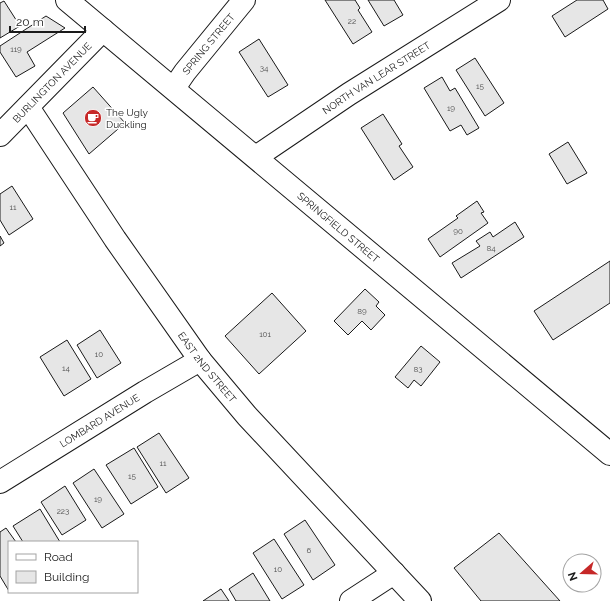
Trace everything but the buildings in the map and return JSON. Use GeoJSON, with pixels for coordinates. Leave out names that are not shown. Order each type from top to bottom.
{"type":"FeatureCollection","features":[{"type":"Feature","properties":{"kind":"street","name":"SPRINGFIELD STREET"},"geometry":{"type":"LineString","coordinates":[[67,0],[610,454]]}},
{"type":"Feature","properties":{"kind":"street","name":"SPRING STREET"},"geometry":{"type":"LineString","coordinates":[[174,88],[185,72],[244,0]]}},
{"type":"Feature","properties":{"kind":"street","name":"NORTH VAN LEAR STREET"},"geometry":{"type":"LineString","coordinates":[[256,157],[349,94],[499,0]]}},
{"type":"Feature","properties":{"kind":"street","name":"BURLINGTON AVENUE"},"geometry":{"type":"LineString","coordinates":[[0,135],[103,30]]}},
{"type":"Feature","properties":{"kind":"street","name":"EAST 2ND STREET"},"geometry":{"type":"LineString","coordinates":[[28,107],[115,239],[200,360],[247,416],[420,601]]}},
{"type":"Feature","properties":{"kind":"street","name":"LOMBARD AVENUE"},"geometry":{"type":"LineString","coordinates":[[0,482],[145,392],[200,360]]}},
{"type":"Feature","properties":{"kind":"street"},"geometry":{"type":"LineString","coordinates":[[352,601],[394,573]]}},
{"type":"Feature","properties":{"kind":"place","name":"The Ugly Duckling"},"geometry":{"type":"Point","coordinates":[93,118]}}]}
